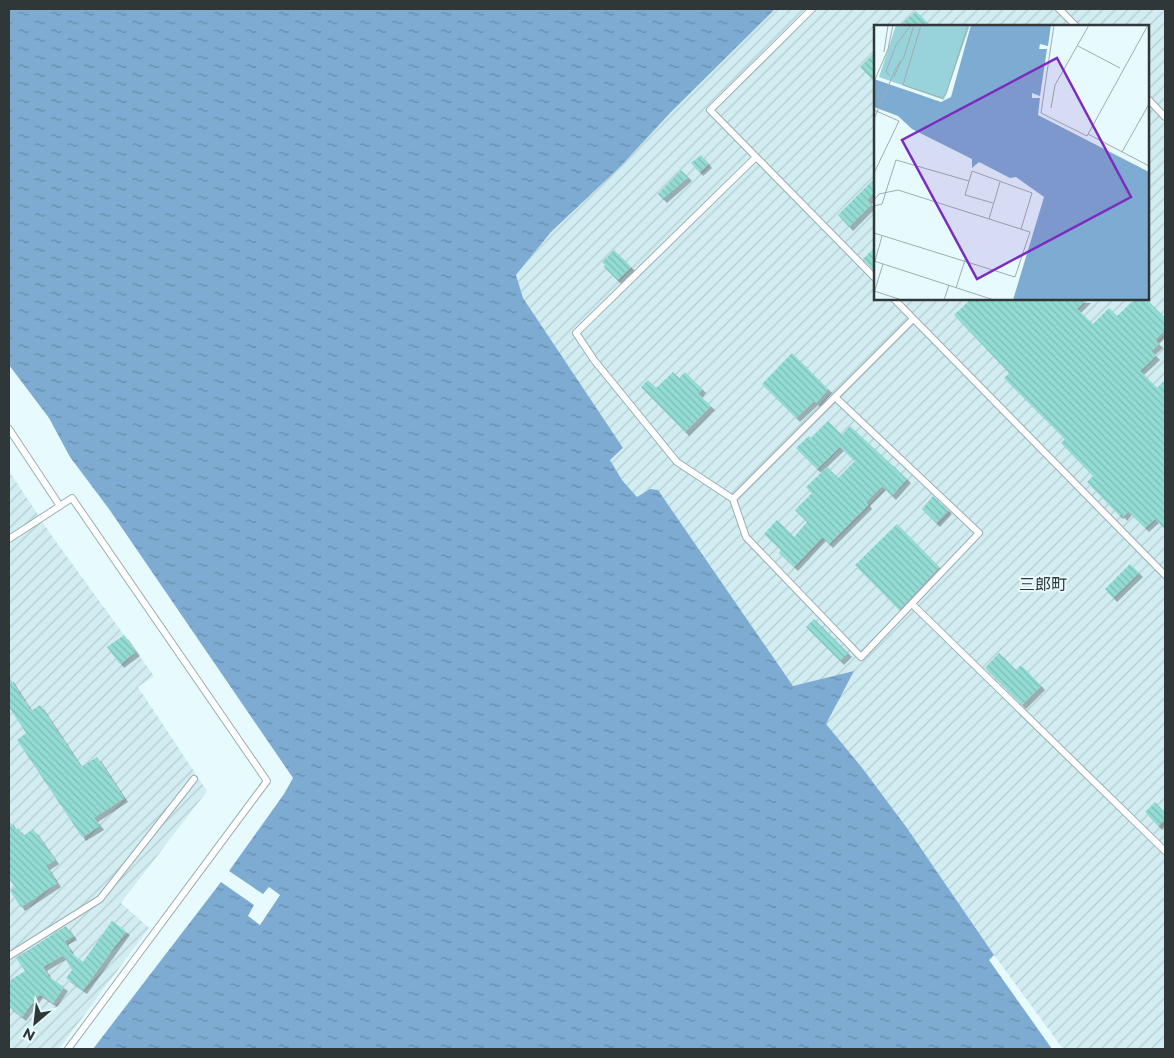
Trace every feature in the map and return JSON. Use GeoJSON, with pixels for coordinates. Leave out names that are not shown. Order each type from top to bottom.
{"type":"FeatureCollection","features":[{"type":"Feature","properties":{"kind":"lane"},"geometry":{"type":"LineString","coordinates":[[812,9],[710,110],[874,277]]}},
{"type":"Feature","properties":{"kind":"lane"},"geometry":{"type":"LineString","coordinates":[[1058,9],[1075,25]]}},
{"type":"Feature","properties":{"kind":"lane"},"geometry":{"type":"LineString","coordinates":[[1149,100],[1165,117]]}},
{"type":"Feature","properties":{"kind":"lane"},"geometry":{"type":"LineString","coordinates":[[756,157],[576,333],[594,360],[677,462],[733,500],[746,537],[861,656],[980,533],[835,397]]}},
{"type":"Feature","properties":{"kind":"lane"},"geometry":{"type":"LineString","coordinates":[[895,300],[1165,575]]}},
{"type":"Feature","properties":{"kind":"lane"},"geometry":{"type":"LineString","coordinates":[[733,500],[913,319]]}},
{"type":"Feature","properties":{"kind":"lane"},"geometry":{"type":"LineString","coordinates":[[9,429],[60,506]]}},
{"type":"Feature","properties":{"kind":"lane"},"geometry":{"type":"LineString","coordinates":[[9,539],[72,498],[267,781],[68,1049]]}},
{"type":"Feature","properties":{"kind":"lane"},"geometry":{"type":"LineString","coordinates":[[912,604],[1165,851]]}},
{"type":"Feature","properties":{"kind":"lane"},"geometry":{"type":"LineString","coordinates":[[9,956],[100,899],[194,779]]}},
{"type":"Feature","properties":{"kind":"shaded area"},"geometry":{"type":"Polygon","coordinates":[[[775,9],[1165,9],[1165,1049],[1063,1049],[994,955],[907,828],[863,769],[793,686],[658,490],[650,489],[637,497],[622,480],[610,460],[623,449],[523,298],[516,275],[551,232],[621,166],[671,112],[775,9]]]}},
{"type":"Feature","properties":{"kind":"shaded area"},"geometry":{"type":"Polygon","coordinates":[[[9,471],[54,539],[154,676],[138,687],[207,791],[121,903],[149,928],[59,1049],[9,1049],[9,471]]]}},
{"type":"Feature","properties":{"kind":"water"},"geometry":{"type":"Polygon","coordinates":[[[9,9],[775,9],[671,112],[621,166],[551,232],[516,275],[523,298],[623,448],[610,460],[622,480],[637,497],[650,489],[658,490],[793,686],[854,671],[826,724],[863,769],[907,828],[994,955],[989,960],[1052,1049],[93,1049],[221,882],[254,905],[248,916],[260,925],[280,895],[269,887],[263,894],[229,871],[284,794],[293,778],[109,509],[70,457],[49,418],[9,365],[9,9]]]}},
{"type":"Feature","properties":{"kind":"building"},"geometry":{"type":"Polygon","coordinates":[[[916,11],[929,25],[900,25],[916,11]]]}},
{"type":"Feature","properties":{"kind":"building"},"geometry":{"type":"Polygon","coordinates":[[[874,53],[874,81],[860,67],[874,53]]]}},
{"type":"Feature","properties":{"kind":"building"},"geometry":{"type":"Polygon","coordinates":[[[701,155],[708,164],[699,172],[691,163],[701,155]]]}},
{"type":"Feature","properties":{"kind":"building"},"geometry":{"type":"Polygon","coordinates":[[[681,170],[688,177],[663,199],[658,194],[681,170]]]}},
{"type":"Feature","properties":{"kind":"building"},"geometry":{"type":"Polygon","coordinates":[[[874,179],[874,192],[867,200],[871,205],[849,227],[838,215],[874,179]]]}},
{"type":"Feature","properties":{"kind":"building"},"geometry":{"type":"Polygon","coordinates":[[[874,248],[874,270],[863,259],[874,248]]]}},
{"type":"Feature","properties":{"kind":"building"},"geometry":{"type":"Polygon","coordinates":[[[614,250],[631,267],[617,280],[604,267],[605,265],[602,262],[614,250]]]}},
{"type":"Feature","properties":{"kind":"building"},"geometry":{"type":"Polygon","coordinates":[[[970,300],[1086,300],[1077,309],[1093,324],[1109,308],[1117,316],[1134,300],[1147,300],[1165,318],[1165,330],[1155,340],[1159,344],[1151,351],[1156,356],[1140,371],[1157,388],[1165,380],[1165,529],[1155,519],[1145,528],[1128,511],[1123,517],[1121,514],[1119,515],[1087,482],[1093,476],[1061,443],[1065,439],[1004,378],[1009,373],[954,315],[970,300]]]}},
{"type":"Feature","properties":{"kind":"building"},"geometry":{"type":"Polygon","coordinates":[[[792,353],[828,389],[816,403],[814,401],[796,418],[762,384],[792,353]]]}},
{"type":"Feature","properties":{"kind":"building"},"geometry":{"type":"Polygon","coordinates":[[[673,372],[679,378],[685,372],[702,389],[698,394],[711,406],[685,432],[641,387],[648,380],[656,388],[673,372]]]}},
{"type":"Feature","properties":{"kind":"building"},"geometry":{"type":"Polygon","coordinates":[[[828,421],[842,435],[850,426],[907,479],[892,496],[882,486],[866,502],[868,505],[829,544],[822,537],[794,567],[779,553],[781,550],[764,534],[777,520],[794,537],[807,522],[795,510],[812,493],[806,487],[827,467],[838,478],[855,461],[840,447],[817,469],[796,448],[809,436],[811,438],[828,421]]]}},
{"type":"Feature","properties":{"kind":"building"},"geometry":{"type":"Polygon","coordinates":[[[933,496],[948,510],[936,523],[922,509],[933,496]]]}},
{"type":"Feature","properties":{"kind":"building"},"geometry":{"type":"Polygon","coordinates":[[[897,524],[939,567],[899,610],[855,565],[897,524]]]}},
{"type":"Feature","properties":{"kind":"building"},"geometry":{"type":"Polygon","coordinates":[[[1130,564],[1139,573],[1113,598],[1105,589],[1130,564]]]}},
{"type":"Feature","properties":{"kind":"building"},"geometry":{"type":"Polygon","coordinates":[[[814,619],[848,653],[840,661],[806,627],[814,619]]]}},
{"type":"Feature","properties":{"kind":"building"},"geometry":{"type":"Polygon","coordinates":[[[124,635],[136,652],[120,664],[107,647],[124,635]]]}},
{"type":"Feature","properties":{"kind":"building"},"geometry":{"type":"Polygon","coordinates":[[[999,653],[1016,670],[1021,665],[1041,686],[1022,705],[985,668],[999,653]]]}},
{"type":"Feature","properties":{"kind":"building"},"geometry":{"type":"Polygon","coordinates":[[[9,677],[31,711],[40,705],[81,767],[97,757],[124,798],[94,818],[100,826],[82,837],[17,740],[26,733],[9,707],[9,677]]]}},
{"type":"Feature","properties":{"kind":"building"},"geometry":{"type":"Polygon","coordinates":[[[1155,802],[1165,813],[1165,819],[1158,826],[1145,812],[1155,802]]]}},
{"type":"Feature","properties":{"kind":"building"},"geometry":{"type":"Polygon","coordinates":[[[9,820],[15,830],[18,828],[23,836],[33,829],[55,860],[46,866],[57,883],[21,907],[10,891],[15,887],[9,879],[9,820]]]}},
{"type":"Feature","properties":{"kind":"building"},"geometry":{"type":"Polygon","coordinates":[[[112,921],[126,931],[83,990],[66,978],[72,970],[63,955],[43,967],[49,977],[64,987],[53,1003],[39,994],[22,1017],[9,1007],[9,981],[25,971],[16,958],[66,926],[73,936],[64,941],[69,951],[83,962],[112,921]]]}},
{"type":"Feature","properties":{"kind":"district","name":"三郎町"},"geometry":{"type":"Point","coordinates":[1043,584]}}]}
